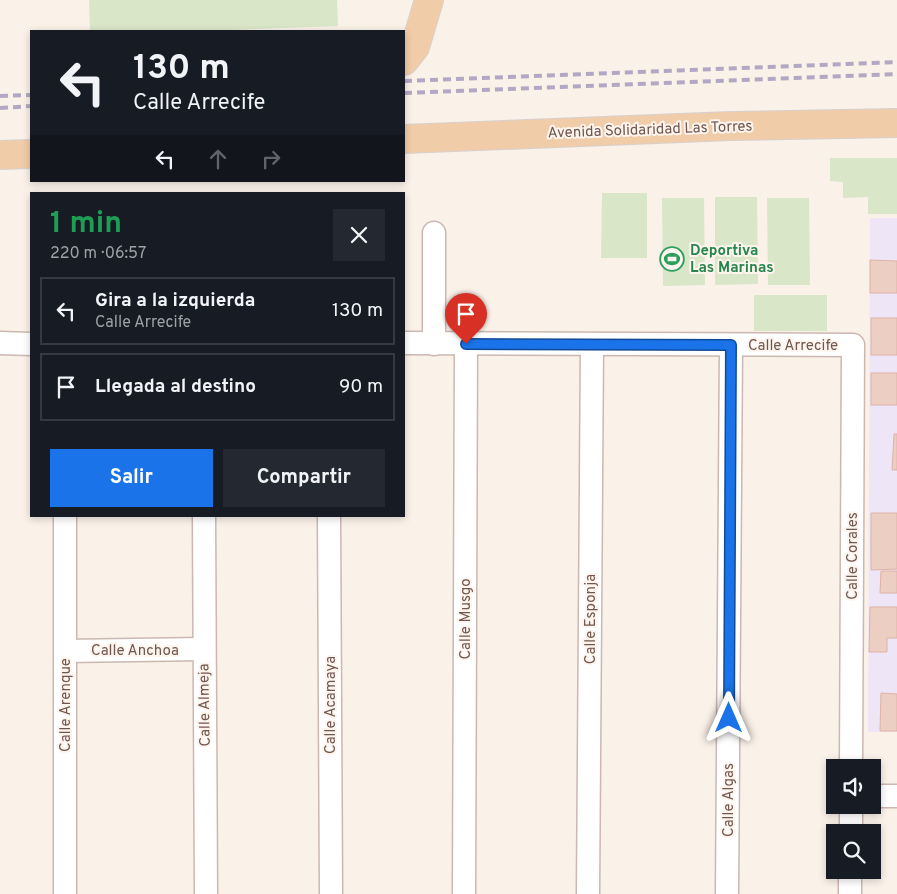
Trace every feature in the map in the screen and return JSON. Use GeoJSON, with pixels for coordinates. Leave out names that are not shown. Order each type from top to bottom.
{"type":"FeatureCollection","features":[{"type":"Feature","properties":{"kind":"main road"},"geometry":{"type":"LineString","coordinates":[[405,60],[415,47],[429,0]]}},
{"type":"Feature","properties":{"kind":"main road","name":"Avenida Solidaridad Las Torres"},"geometry":{"type":"LineString","coordinates":[[405,139],[731,126],[897,123]]}},
{"type":"Feature","properties":{"kind":"main road"},"geometry":{"type":"LineString","coordinates":[[731,126],[897,141]]}},
{"type":"Feature","properties":{"kind":"main road"},"geometry":{"type":"LineString","coordinates":[[0,155],[30,154]]}},
{"type":"Feature","properties":{"kind":"street"},"geometry":{"type":"LineString","coordinates":[[434,233],[434,344]]}},
{"type":"Feature","properties":{"kind":"street"},"geometry":{"type":"LineString","coordinates":[[0,343],[30,344]]}},
{"type":"Feature","properties":{"kind":"street","name":"Calle Arrecife"},"geometry":{"type":"LineString","coordinates":[[405,343],[853,345]]}},
{"type":"Feature","properties":{"kind":"street","name":"Calle Musgo"},"geometry":{"type":"LineString","coordinates":[[464,894],[466,344]]}},
{"type":"Feature","properties":{"kind":"street","name":"Calle Esponja"},"geometry":{"type":"LineString","coordinates":[[588,894],[592,345]]}},
{"type":"Feature","properties":{"kind":"street","name":"Calle Algas"},"geometry":{"type":"LineString","coordinates":[[727,894],[731,345]]}},
{"type":"Feature","properties":{"kind":"street","name":"Calle Corales"},"geometry":{"type":"LineString","coordinates":[[851,759],[853,345]]}},
{"type":"Feature","properties":{"kind":"street","name":"Calle Arenque"},"geometry":{"type":"LineString","coordinates":[[65,517],[65,894]]}},
{"type":"Feature","properties":{"kind":"street","name":"Calle Almeja"},"geometry":{"type":"LineString","coordinates":[[204,517],[203,650],[206,894]]}},
{"type":"Feature","properties":{"kind":"street","name":"Calle Acamaya"},"geometry":{"type":"LineString","coordinates":[[329,517],[331,894]]}},
{"type":"Feature","properties":{"kind":"street","name":"Calle Anchoa"},"geometry":{"type":"LineString","coordinates":[[66,651],[203,650]]}},
{"type":"Feature","properties":{"kind":"street"},"geometry":{"type":"LineString","coordinates":[[881,796],[897,796]]}},
{"type":"Feature","properties":{"kind":"street"},"geometry":{"type":"LineString","coordinates":[[850,879],[850,894]]}},
{"type":"Feature","properties":{"kind":"shaded area"},"geometry":{"type":"Polygon","coordinates":[[[870,218],[897,218],[897,732],[868,732],[870,218]]]}},
{"type":"Feature","properties":{"kind":"green space"},"geometry":{"type":"Polygon","coordinates":[[[89,0],[337,0],[338,26],[230,30],[90,30],[89,0]]]}},
{"type":"Feature","properties":{"kind":"green space"},"geometry":{"type":"Polygon","coordinates":[[[830,158],[897,158],[897,214],[868,214],[868,197],[843,198],[843,182],[830,181],[830,158]]]}},
{"type":"Feature","properties":{"kind":"green space"},"geometry":{"type":"Polygon","coordinates":[[[602,193],[647,193],[647,258],[601,258],[602,193]]]}},
{"type":"Feature","properties":{"kind":"green space"},"geometry":{"type":"Polygon","coordinates":[[[715,197],[757,197],[758,284],[715,285],[715,197]]]}},
{"type":"Feature","properties":{"kind":"green space"},"geometry":{"type":"Polygon","coordinates":[[[662,198],[704,198],[705,285],[663,286],[662,198]]]}},
{"type":"Feature","properties":{"kind":"green space"},"geometry":{"type":"Polygon","coordinates":[[[767,198],[809,198],[810,285],[768,285],[767,198]]]}},
{"type":"Feature","properties":{"kind":"green space"},"geometry":{"type":"Polygon","coordinates":[[[754,295],[827,295],[827,331],[754,331],[754,295]]]}},
{"type":"Feature","properties":{"kind":"building"},"geometry":{"type":"Polygon","coordinates":[[[870,260],[897,261],[897,293],[870,293],[870,260]]]}},
{"type":"Feature","properties":{"kind":"building"},"geometry":{"type":"Polygon","coordinates":[[[871,318],[897,318],[897,355],[871,355],[871,318]]]}},
{"type":"Feature","properties":{"kind":"building"},"geometry":{"type":"Polygon","coordinates":[[[871,373],[897,373],[897,405],[871,405],[871,373]]]}},
{"type":"Feature","properties":{"kind":"building"},"geometry":{"type":"Polygon","coordinates":[[[894,434],[897,434],[897,470],[892,470],[894,434]]]}},
{"type":"Feature","properties":{"kind":"building"},"geometry":{"type":"Polygon","coordinates":[[[871,513],[897,513],[897,569],[871,570],[871,513]]]}},
{"type":"Feature","properties":{"kind":"building"},"geometry":{"type":"Polygon","coordinates":[[[881,571],[897,571],[897,593],[880,593],[881,571]]]}},
{"type":"Feature","properties":{"kind":"building"},"geometry":{"type":"Polygon","coordinates":[[[870,607],[897,607],[897,638],[887,638],[887,652],[869,652],[870,607]]]}},
{"type":"Feature","properties":{"kind":"building"},"geometry":{"type":"Polygon","coordinates":[[[881,693],[897,694],[897,731],[880,731],[881,693]]]}},
{"type":"Feature","properties":{"kind":"railway"},"geometry":{"type":"LineString","coordinates":[[405,81],[897,62]]}},
{"type":"Feature","properties":{"kind":"railway"},"geometry":{"type":"LineString","coordinates":[[405,93],[897,74]]}},
{"type":"Feature","properties":{"kind":"railway"},"geometry":{"type":"LineString","coordinates":[[0,96],[30,95]]}},
{"type":"Feature","properties":{"kind":"railway"},"geometry":{"type":"LineString","coordinates":[[0,108],[30,106]]}},
{"type":"Feature","properties":{"kind":"place","name":"Deportiva Las Marinas"},"geometry":{"type":"Point","coordinates":[672,259]}},
{"type":"Feature","properties":{"kind":"route"},"geometry":{"type":"LineString","coordinates":[[466,344],[731,345],[729,718]]}}]}
